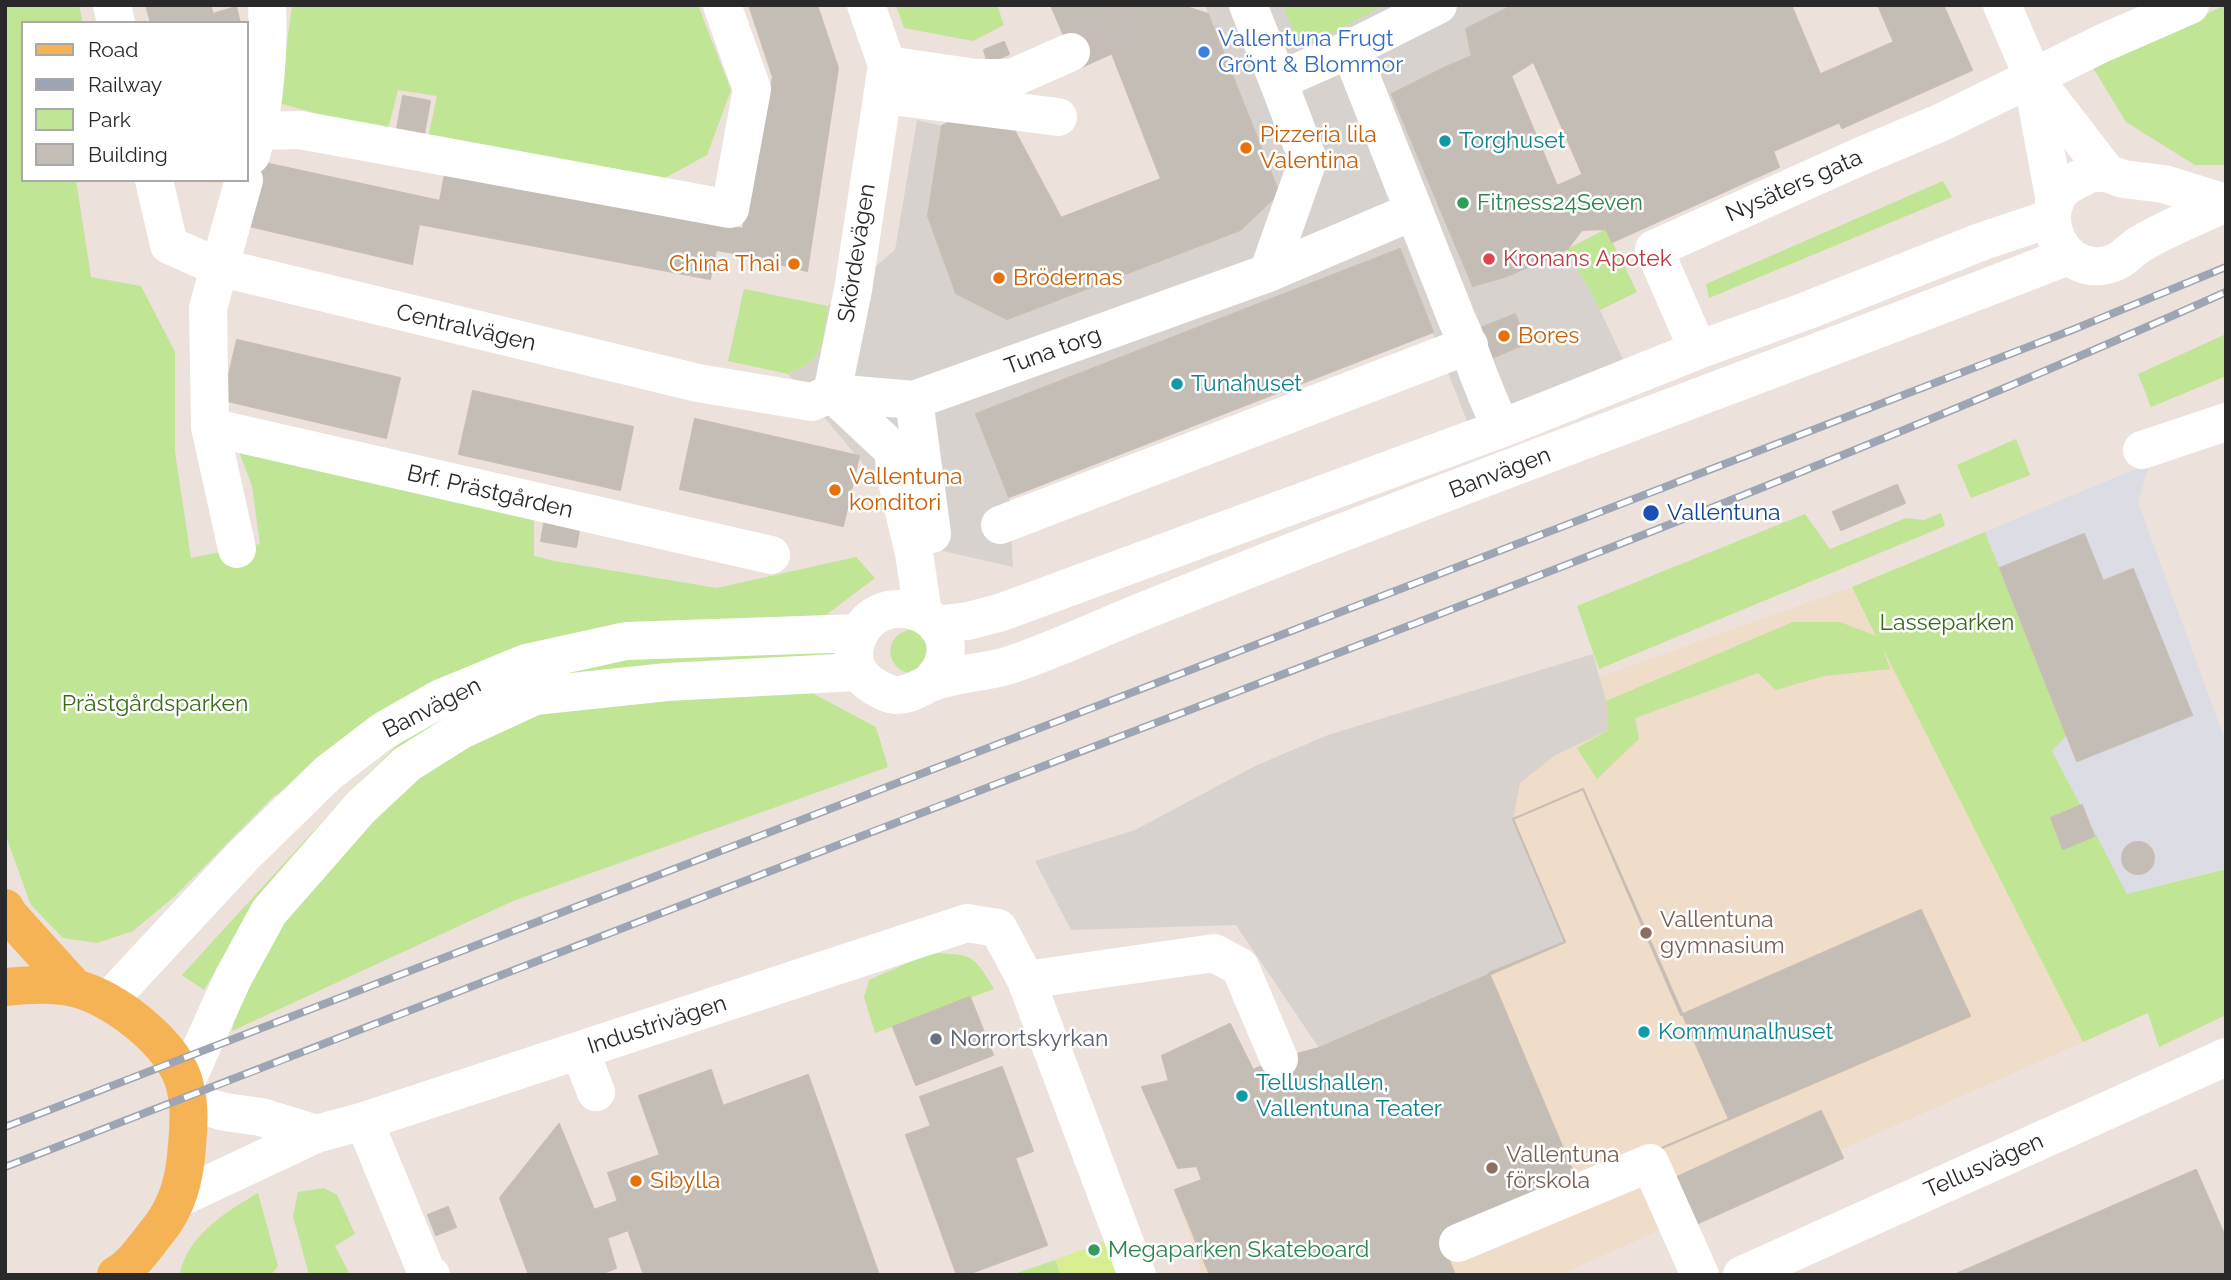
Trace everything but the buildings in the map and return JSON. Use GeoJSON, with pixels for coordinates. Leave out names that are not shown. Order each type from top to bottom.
{"type":"FeatureCollection","features":[{"type":"Feature","properties":{"kind":"main road"},"geometry":{"type":"LineString","coordinates":[[5,908],[91,995],[145,1027],[173,1058],[186,1093],[185,1170],[150,1275]]}},
{"type":"Feature","properties":{"kind":"main road"},"geometry":{"type":"LineString","coordinates":[[5,987],[31,985],[91,995]]}},
{"type":"Feature","properties":{"kind":"main road"},"geometry":{"type":"LineString","coordinates":[[116,1275],[127,1269],[172,1209]]}},
{"type":"Feature","properties":{"kind":"street"},"geometry":{"type":"LineString","coordinates":[[248,167],[258,131],[269,40],[267,5]]}},
{"type":"Feature","properties":{"kind":"street"},"geometry":{"type":"LineString","coordinates":[[258,131],[300,130],[730,209],[752,89],[722,5]]}},
{"type":"Feature","properties":{"kind":"street","name":"Skördevägen"},"geometry":{"type":"LineString","coordinates":[[832,393],[853,290],[885,80],[866,5]]}},
{"type":"Feature","properties":{"kind":"street"},"geometry":{"type":"LineString","coordinates":[[1248,5],[1308,160],[1268,273]]}},
{"type":"Feature","properties":{"kind":"street"},"geometry":{"type":"LineString","coordinates":[[1278,81],[1363,43],[1438,5]]}},
{"type":"Feature","properties":{"kind":"street"},"geometry":{"type":"LineString","coordinates":[[2002,5],[2032,77],[2058,243],[2068,256]]}},
{"type":"Feature","properties":{"kind":"street"},"geometry":{"type":"LineString","coordinates":[[2032,77],[2190,5]]}},
{"type":"Feature","properties":{"kind":"street"},"geometry":{"type":"LineString","coordinates":[[1363,43],[1414,211],[1500,429]]}},
{"type":"Feature","properties":{"kind":"street"},"geometry":{"type":"LineString","coordinates":[[885,80],[1012,78],[1071,52]]}},
{"type":"Feature","properties":{"kind":"street"},"geometry":{"type":"LineString","coordinates":[[2032,77],[2115,176],[2135,190],[2145,213],[2138,244]]}},
{"type":"Feature","properties":{"kind":"street","name":"Nysäters gata"},"geometry":{"type":"LineString","coordinates":[[1698,350],[1654,249],[1942,122],[2032,77]]}},
{"type":"Feature","properties":{"kind":"street"},"geometry":{"type":"LineString","coordinates":[[885,80],[1058,117]]}},
{"type":"Feature","properties":{"kind":"street","name":"Banvägen"},"geometry":{"type":"LineString","coordinates":[[91,995],[328,774],[383,731],[441,698],[526,663],[626,641],[871,622],[902,608],[930,619],[968,621],[1002,612],[1500,429],[1983,241],[2053,210],[2064,188],[2091,173],[2164,184],[2226,203]]}},
{"type":"Feature","properties":{"kind":"street","name":"Centralvägen"},"geometry":{"type":"LineString","coordinates":[[154,182],[169,244],[218,267],[698,383],[812,402],[832,393]]}},
{"type":"Feature","properties":{"kind":"street"},"geometry":{"type":"LineString","coordinates":[[237,549],[210,427],[208,308],[243,182]]}},
{"type":"Feature","properties":{"kind":"street","name":"Banvägen"},"geometry":{"type":"LineString","coordinates":[[186,1093],[233,978],[269,912],[361,807],[407,764],[461,730],[535,695],[667,682],[857,672],[872,686],[895,695],[918,691],[930,683],[1010,665],[1304,548],[2068,256],[2082,264],[2099,267],[2120,261],[2138,244],[2226,203]]}},
{"type":"Feature","properties":{"kind":"street","name":"Tuna torg"},"geometry":{"type":"LineString","coordinates":[[832,393],[914,400],[1268,273],[1414,211]]}},
{"type":"Feature","properties":{"kind":"street"},"geometry":{"type":"LineString","coordinates":[[1000,525],[1469,345]]}},
{"type":"Feature","properties":{"kind":"street"},"geometry":{"type":"LineString","coordinates":[[832,393],[893,450],[896,477],[930,619],[945,643],[943,665],[930,683]]}},
{"type":"Feature","properties":{"kind":"street"},"geometry":{"type":"LineString","coordinates":[[914,400],[936,560]]}},
{"type":"Feature","properties":{"kind":"street"},"geometry":{"type":"LineString","coordinates":[[2143,450],[2226,422]]}},
{"type":"Feature","properties":{"kind":"street","name":"Brf. Prästgården"},"geometry":{"type":"LineString","coordinates":[[210,427],[771,555]]}},
{"type":"Feature","properties":{"kind":"street"},"geometry":{"type":"LineString","coordinates":[[857,672],[854,649],[871,622],[895,555],[896,477]]}},
{"type":"Feature","properties":{"kind":"street","name":"Industrivägen"},"geometry":{"type":"LineString","coordinates":[[172,1209],[316,1134],[364,1122],[967,923],[998,928],[1026,980]]}},
{"type":"Feature","properties":{"kind":"street"},"geometry":{"type":"LineString","coordinates":[[1137,1275],[1026,980],[1214,953],[1240,967],[1279,1059]]}},
{"type":"Feature","properties":{"kind":"street"},"geometry":{"type":"LineString","coordinates":[[580,1051],[596,1092]]}},
{"type":"Feature","properties":{"kind":"street","name":"Tellusvägen"},"geometry":{"type":"LineString","coordinates":[[1742,1275],[2226,1057]]}},
{"type":"Feature","properties":{"kind":"street"},"geometry":{"type":"LineString","coordinates":[[186,1093],[225,1112],[261,1117],[316,1134]]}},
{"type":"Feature","properties":{"kind":"street"},"geometry":{"type":"LineString","coordinates":[[364,1122],[426,1271],[431,1275]]}},
{"type":"Feature","properties":{"kind":"street"},"geometry":{"type":"LineString","coordinates":[[1458,1243],[1650,1163],[1700,1275]]}},
{"type":"Feature","properties":{"kind":"shaded area"},"geometry":{"type":"Polygon","coordinates":[[[1205,5],[1282,5],[1297,38],[1318,41],[1385,5],[1509,5],[1466,29],[1472,56],[1393,94],[1473,286],[1507,276],[1567,249],[1623,359],[1470,429],[1400,249],[977,415],[1009,497],[1013,567],[939,550],[922,477],[874,477],[788,374],[805,366],[816,356],[823,342],[828,306],[895,250],[917,120],[942,126],[928,216],[956,293],[1007,319],[1240,230],[1279,193],[1205,5]]]}},
{"type":"Feature","properties":{"kind":"shaded area"},"geometry":{"type":"Polygon","coordinates":[[[2150,463],[2138,502],[2226,743],[2226,868],[2127,894],[2052,751],[2000,568],[1985,532],[2150,463]]]}},
{"type":"Feature","properties":{"kind":"shaded area","name":"Vallentuna gymnasium"},"geometry":{"type":"Polygon","coordinates":[[[1852,587],[2083,1042],[1559,1275],[1202,1275],[1175,1190],[1202,1180],[1343,1104],[1319,1048],[1543,697],[1852,587]]]}},
{"type":"Feature","properties":{"kind":"shaded area"},"geometry":{"type":"Polygon","coordinates":[[[1593,654],[1606,701],[1608,730],[1554,756],[1520,783],[1513,819],[1565,942],[1319,1048],[1236,925],[1071,930],[1035,861],[1135,830],[1255,766],[1328,735],[1593,654]]]}},
{"type":"Feature","properties":{"kind":"green space","name":"Prästgårdsparken"},"geometry":{"type":"Polygon","coordinates":[[[5,5],[79,5],[83,21],[21,21],[21,182],[76,182],[91,277],[141,286],[175,352],[175,452],[191,558],[260,544],[252,486],[238,449],[534,516],[534,556],[555,561],[717,588],[856,557],[875,578],[818,621],[431,686],[273,797],[175,896],[133,931],[97,943],[63,938],[31,905],[5,834],[5,5]]]}},
{"type":"Feature","properties":{"kind":"green space"},"geometry":{"type":"Polygon","coordinates":[[[292,5],[698,5],[731,90],[707,155],[661,180],[428,138],[437,96],[398,90],[387,133],[279,103],[292,5]]]}},
{"type":"Feature","properties":{"kind":"green space"},"geometry":{"type":"Polygon","coordinates":[[[896,5],[997,5],[1004,25],[973,41],[904,28],[896,5]]]}},
{"type":"Feature","properties":{"kind":"green space"},"geometry":{"type":"Polygon","coordinates":[[[1282,5],[1385,5],[1318,41],[1297,39],[1282,5]]]}},
{"type":"Feature","properties":{"kind":"green space"},"geometry":{"type":"Polygon","coordinates":[[[2226,5],[2226,165],[2195,165],[2126,122],[2084,53],[2093,65],[2226,5]]]}},
{"type":"Feature","properties":{"kind":"green space"},"geometry":{"type":"Polygon","coordinates":[[[1943,181],[1952,197],[1709,298],[1706,284],[1943,181]]]}},
{"type":"Feature","properties":{"kind":"green space"},"geometry":{"type":"Polygon","coordinates":[[[1606,229],[1637,292],[1600,310],[1567,249],[1606,229]]]}},
{"type":"Feature","properties":{"kind":"green space"},"geometry":{"type":"Polygon","coordinates":[[[744,289],[828,306],[823,342],[816,356],[805,366],[788,374],[728,361],[744,289]]]}},
{"type":"Feature","properties":{"kind":"green space"},"geometry":{"type":"Polygon","coordinates":[[[2226,334],[2226,376],[2151,407],[2138,374],[2226,334]]]}},
{"type":"Feature","properties":{"kind":"green space"},"geometry":{"type":"Polygon","coordinates":[[[2016,439],[2030,475],[1971,498],[1957,465],[2016,439]]]}},
{"type":"Feature","properties":{"kind":"green space"},"geometry":{"type":"Polygon","coordinates":[[[1941,513],[1945,526],[1599,669],[1577,606],[1805,514],[1830,549],[1906,518],[1924,520],[1941,513]]]}},
{"type":"Feature","properties":{"kind":"green space","name":"Lasseparken"},"geometry":{"type":"Polygon","coordinates":[[[1985,532],[2067,735],[2052,751],[2127,894],[2226,869],[2226,1015],[2159,1047],[2148,1013],[2083,1042],[1883,649],[1890,669],[1824,676],[1776,690],[1758,673],[1635,718],[1639,739],[1597,779],[1577,748],[1608,730],[1606,701],[1793,622],[1840,622],[1876,636],[1852,587],[1985,532]]]}},
{"type":"Feature","properties":{"kind":"green space"},"geometry":{"type":"Polygon","coordinates":[[[911,629],[918,630],[934,658],[911,674],[896,665],[890,652],[895,638],[911,629]]]}},
{"type":"Feature","properties":{"kind":"green space"},"geometry":{"type":"Polygon","coordinates":[[[832,647],[842,653],[556,683],[584,662],[832,647]]]}},
{"type":"Feature","properties":{"kind":"green space"},"geometry":{"type":"Polygon","coordinates":[[[514,682],[239,932],[204,990],[182,975],[353,788],[403,740],[514,682]]]}},
{"type":"Feature","properties":{"kind":"green space"},"geometry":{"type":"Polygon","coordinates":[[[812,693],[876,727],[888,767],[513,901],[232,1031],[238,1003],[256,960],[303,892],[421,765],[511,718],[603,699],[812,693]]]}},
{"type":"Feature","properties":{"kind":"green space"},"geometry":{"type":"Polygon","coordinates":[[[930,953],[955,954],[970,958],[981,968],[994,989],[875,1033],[864,997],[869,980],[930,953]]]}},
{"type":"Feature","properties":{"kind":"green space"},"geometry":{"type":"Polygon","coordinates":[[[324,1188],[337,1195],[355,1234],[335,1246],[350,1275],[309,1275],[293,1216],[298,1192],[324,1188]]]}},
{"type":"Feature","properties":{"kind":"green space"},"geometry":{"type":"Polygon","coordinates":[[[258,1193],[278,1266],[271,1275],[180,1275],[190,1248],[209,1226],[258,1193]]]}},
{"type":"Feature","properties":{"kind":"green space","name":"Megaparken Skateboard"},"geometry":{"type":"Polygon","coordinates":[[[1104,1241],[1117,1275],[1061,1275],[1055,1260],[1104,1241]]]}},
{"type":"Feature","properties":{"kind":"green space"},"geometry":{"type":"Polygon","coordinates":[[[1055,1260],[1061,1275],[1011,1275],[1055,1260]]]}},
{"type":"Feature","properties":{"kind":"tunnel"},"geometry":{"type":"LineString","coordinates":[[1071,52],[1131,25]]}},
{"type":"Feature","properties":{"kind":"railway"},"geometry":{"type":"LineString","coordinates":[[5,1127],[2072,330],[2226,267]]}},
{"type":"Feature","properties":{"kind":"railway"},"geometry":{"type":"LineString","coordinates":[[5,1167],[1695,514],[1961,406],[2226,292]]}},
{"type":"Feature","properties":{"kind":"place","name":"Vallentuna Frugt Grönt & Blommor"},"geometry":{"type":"Point","coordinates":[1204,52]}},
{"type":"Feature","properties":{"kind":"place","name":"Torghuset"},"geometry":{"type":"Point","coordinates":[1445,141]}},
{"type":"Feature","properties":{"kind":"place","name":"Pizzeria lila Valentina"},"geometry":{"type":"Point","coordinates":[1246,148]}},
{"type":"Feature","properties":{"kind":"place","name":"Fitness24Seven"},"geometry":{"type":"Point","coordinates":[1463,203]}},
{"type":"Feature","properties":{"kind":"place","name":"Kronans Apotek"},"geometry":{"type":"Point","coordinates":[1489,259]}},
{"type":"Feature","properties":{"kind":"place","name":"China Thai"},"geometry":{"type":"Point","coordinates":[794,264]}},
{"type":"Feature","properties":{"kind":"place","name":"Brödernas"},"geometry":{"type":"Point","coordinates":[999,278]}},
{"type":"Feature","properties":{"kind":"place","name":"Bores"},"geometry":{"type":"Point","coordinates":[1504,336]}},
{"type":"Feature","properties":{"kind":"place","name":"Tunahuset"},"geometry":{"type":"Point","coordinates":[1177,384]}},
{"type":"Feature","properties":{"kind":"place","name":"Vallentuna konditori"},"geometry":{"type":"Point","coordinates":[835,490]}},
{"type":"Feature","properties":{"kind":"place","name":"Vallentuna"},"geometry":{"type":"Point","coordinates":[1651,513]}},
{"type":"Feature","properties":{"kind":"place","name":"Vallentuna gymnasium"},"geometry":{"type":"Point","coordinates":[1646,933]}},
{"type":"Feature","properties":{"kind":"place","name":"Kommunalhuset"},"geometry":{"type":"Point","coordinates":[1644,1032]}},
{"type":"Feature","properties":{"kind":"place","name":"Norrortskyrkan"},"geometry":{"type":"Point","coordinates":[936,1039]}},
{"type":"Feature","properties":{"kind":"place","name":"Tellushallen, Vallentuna Teater"},"geometry":{"type":"Point","coordinates":[1242,1096]}},
{"type":"Feature","properties":{"kind":"place","name":"Vallentuna förskola"},"geometry":{"type":"Point","coordinates":[1492,1168]}},
{"type":"Feature","properties":{"kind":"place","name":"Sibylla"},"geometry":{"type":"Point","coordinates":[636,1181]}},
{"type":"Feature","properties":{"kind":"place","name":"Megaparken Skateboard"},"geometry":{"type":"Point","coordinates":[1094,1250]}}]}
